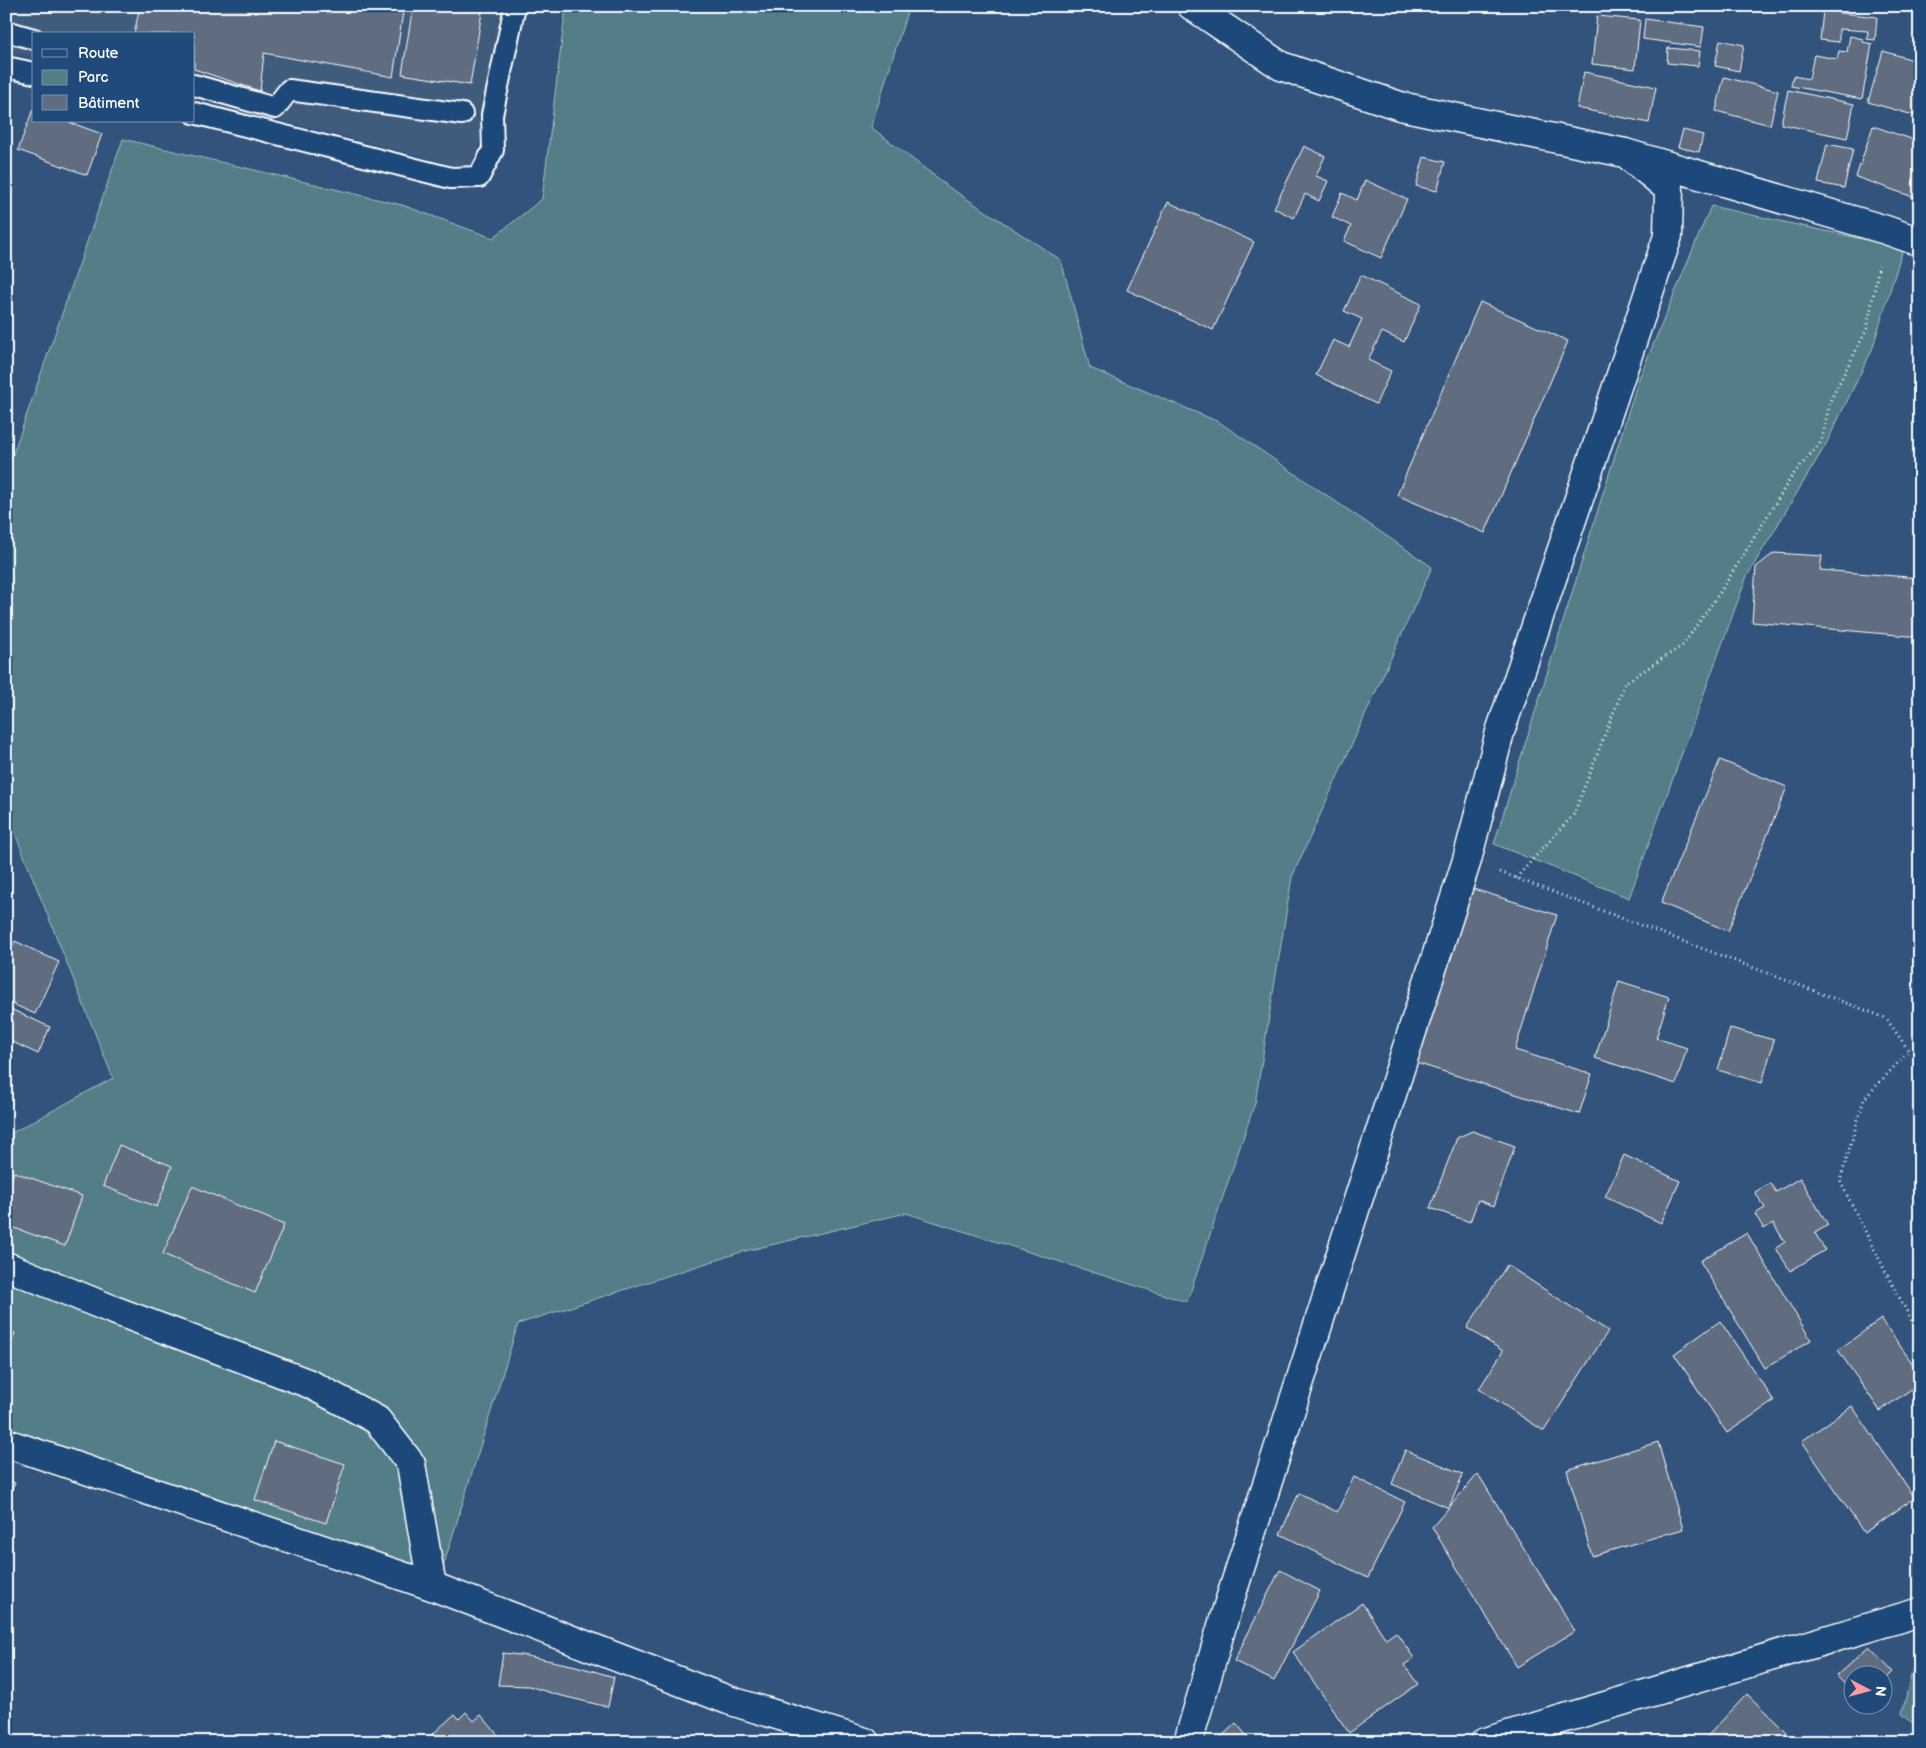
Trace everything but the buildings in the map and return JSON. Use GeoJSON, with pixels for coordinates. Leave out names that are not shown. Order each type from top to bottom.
{"type":"FeatureCollection","features":[{"type":"Feature","properties":{"kind":"street"},"geometry":{"type":"LineString","coordinates":[[1192,6],[1281,66],[1391,103],[1625,153],[1886,230],[1920,242]]}},
{"type":"Feature","properties":{"kind":"street"},"geometry":{"type":"LineString","coordinates":[[1188,1742],[1226,1612],[1467,860],[1500,732],[1668,236],[1669,189],[1625,153]]}},
{"type":"Feature","properties":{"kind":"street"},"geometry":{"type":"LineString","coordinates":[[6,1266],[111,1309],[310,1384],[377,1420],[411,1464],[432,1586]]}},
{"type":"Feature","properties":{"kind":"street"},"geometry":{"type":"LineString","coordinates":[[6,1443],[432,1586],[728,1700],[865,1742]]}},
{"type":"Feature","properties":{"kind":"street"},"geometry":{"type":"LineString","coordinates":[[1485,1742],[1920,1612]]}},
{"type":"Feature","properties":{"kind":"lane"},"geometry":{"type":"LineString","coordinates":[[195,113],[451,178],[479,177],[493,150],[492,114],[515,6]]}},
{"type":"Feature","properties":{"kind":"lane"},"geometry":{"type":"LineString","coordinates":[[6,31],[32,38]]}},
{"type":"Feature","properties":{"kind":"lane"},"geometry":{"type":"LineString","coordinates":[[6,67],[32,73]]}},
{"type":"Feature","properties":{"kind":"lane"},"geometry":{"type":"LineString","coordinates":[[195,85],[275,108],[290,90],[462,114]]}},
{"type":"Feature","properties":{"kind":"path"},"geometry":{"type":"LineString","coordinates":[[1516,878],[1574,814],[1625,683],[1683,645],[1720,591],[1792,476],[1821,442],[1830,401],[1867,329],[1886,230]]}},
{"type":"Feature","properties":{"kind":"path"},"geometry":{"type":"LineString","coordinates":[[1467,860],[1886,1018],[1909,1052],[1864,1099],[1840,1181],[1920,1336]]}},
{"type":"Feature","properties":{"kind":"shaded area"},"geometry":{"type":"Polygon","coordinates":[[[6,6],[501,6],[475,170],[195,98],[195,32],[32,32],[32,56],[6,50],[6,6]]]}},
{"type":"Feature","properties":{"kind":"green space"},"geometry":{"type":"Polygon","coordinates":[[[566,6],[909,6],[871,127],[950,188],[1061,260],[1090,368],[1219,422],[1432,567],[1292,877],[1255,1103],[1187,1302],[906,1213],[741,1252],[518,1324],[437,1586],[6,1434],[6,1136],[113,1078],[6,811],[6,474],[123,139],[402,205],[493,238],[542,199],[566,6]]]}},
{"type":"Feature","properties":{"kind":"green space"},"geometry":{"type":"Polygon","coordinates":[[[1711,206],[1903,248],[1872,350],[1825,446],[1747,576],[1629,898],[1494,844],[1638,381],[1711,206]]]}},
{"type":"Feature","properties":{"kind":"green space"},"geometry":{"type":"Polygon","coordinates":[[[1920,1637],[1920,1729],[1902,1714],[1920,1637]]]}}]}
